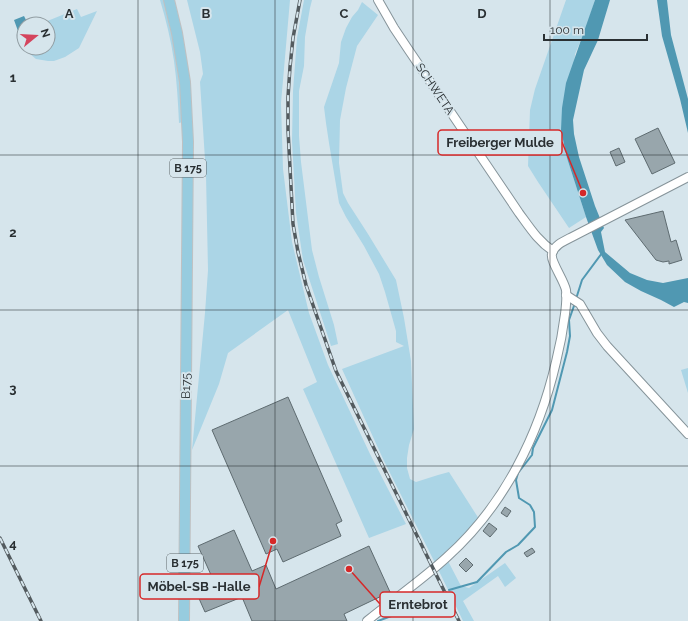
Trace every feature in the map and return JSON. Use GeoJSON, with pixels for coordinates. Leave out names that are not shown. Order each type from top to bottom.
{"type":"FeatureCollection","features":[{"type":"Feature","properties":{"kind":"main road","name":"B175"},"geometry":{"type":"LineString","coordinates":[[169,0],[177,33],[185,82],[188,150],[184,621]]}},
{"type":"Feature","properties":{"kind":"street","name":"SCHWETA"},"geometry":{"type":"LineString","coordinates":[[378,0],[405,44],[519,213],[537,237],[553,251]]}},
{"type":"Feature","properties":{"kind":"street"},"geometry":{"type":"LineString","coordinates":[[368,621],[434,568],[458,547],[476,527],[496,502],[518,465],[530,441],[543,410],[551,383],[563,328],[566,295],[563,282],[552,259],[555,247],[571,237],[688,177]]}},
{"type":"Feature","properties":{"kind":"street"},"geometry":{"type":"LineString","coordinates":[[566,295],[577,302],[607,346],[688,434]]}},
{"type":"Feature","properties":{"kind":"shaded area"},"geometry":{"type":"Polygon","coordinates":[[[160,0],[164,0],[177,57],[183,122],[179,123],[174,61],[160,0]]]}},
{"type":"Feature","properties":{"kind":"shaded area"},"geometry":{"type":"Polygon","coordinates":[[[187,0],[290,0],[281,103],[283,169],[292,242],[309,313],[328,365],[370,454],[406,524],[369,538],[303,389],[317,382],[288,310],[228,353],[219,384],[192,450],[208,270],[206,175],[200,82],[203,74],[200,52],[187,0]]]}},
{"type":"Feature","properties":{"kind":"shaded area"},"geometry":{"type":"Polygon","coordinates":[[[304,0],[312,0],[305,37],[304,66],[299,91],[299,136],[301,162],[312,250],[334,325],[338,344],[331,346],[303,260],[296,213],[292,141],[293,91],[297,38],[304,0]]]}},
{"type":"Feature","properties":{"kind":"shaded area"},"geometry":{"type":"Polygon","coordinates":[[[566,0],[595,0],[586,28],[575,54],[567,158],[586,217],[569,228],[528,166],[530,110],[535,89],[566,0]]]}},
{"type":"Feature","properties":{"kind":"shaded area"},"geometry":{"type":"Polygon","coordinates":[[[595,0],[610,0],[598,40],[584,70],[573,120],[574,134],[579,157],[604,228],[601,232],[605,252],[630,273],[647,280],[663,283],[688,278],[688,303],[684,302],[674,307],[625,282],[607,265],[598,250],[567,158],[561,130],[562,108],[566,83],[595,0]]]}},
{"type":"Feature","properties":{"kind":"shaded area"},"geometry":{"type":"Polygon","coordinates":[[[657,0],[667,0],[671,35],[688,99],[688,133],[662,36],[657,0]]]}},
{"type":"Feature","properties":{"kind":"shaded area"},"geometry":{"type":"Polygon","coordinates":[[[362,2],[378,15],[357,46],[346,88],[340,120],[339,163],[343,193],[396,280],[411,361],[414,429],[407,458],[407,468],[410,479],[416,482],[449,472],[479,519],[435,563],[384,461],[342,369],[404,346],[396,342],[396,331],[379,274],[339,203],[324,107],[339,63],[341,42],[346,28],[362,2]]]}},
{"type":"Feature","properties":{"kind":"shaded area"},"geometry":{"type":"Polygon","coordinates":[[[77,9],[81,17],[97,11],[79,48],[65,57],[54,61],[36,59],[32,56],[56,56],[56,18],[77,9]]]}},
{"type":"Feature","properties":{"kind":"shaded area"},"geometry":{"type":"Polygon","coordinates":[[[688,368],[688,393],[681,370],[688,368]]]}},
{"type":"Feature","properties":{"kind":"shaded area"},"geometry":{"type":"Polygon","coordinates":[[[448,561],[461,586],[469,588],[505,563],[516,578],[505,587],[498,576],[463,601],[474,621],[463,621],[438,569],[448,561]]]}},
{"type":"Feature","properties":{"kind":"building"},"geometry":{"type":"Polygon","coordinates":[[[658,128],[675,163],[652,174],[635,139],[658,128]]]}},
{"type":"Feature","properties":{"kind":"building"},"geometry":{"type":"Polygon","coordinates":[[[619,148],[625,162],[616,166],[610,152],[619,148]]]}},
{"type":"Feature","properties":{"kind":"building"},"geometry":{"type":"Polygon","coordinates":[[[663,211],[671,242],[676,240],[682,260],[669,264],[669,261],[663,262],[656,260],[625,220],[663,211]]]}},
{"type":"Feature","properties":{"kind":"building"},"geometry":{"type":"Polygon","coordinates":[[[288,397],[342,521],[336,524],[341,536],[283,562],[277,549],[266,554],[212,430],[288,397]]]}},
{"type":"Feature","properties":{"kind":"building"},"geometry":{"type":"Polygon","coordinates":[[[505,507],[511,511],[507,517],[501,513],[505,507]]]}},
{"type":"Feature","properties":{"kind":"building"},"geometry":{"type":"Polygon","coordinates":[[[489,523],[497,529],[490,537],[483,531],[489,523]]]}},
{"type":"Feature","properties":{"kind":"building"},"geometry":{"type":"Polygon","coordinates":[[[234,530],[252,571],[266,565],[276,589],[369,546],[390,592],[344,614],[347,621],[252,621],[242,597],[205,612],[197,594],[216,586],[198,546],[234,530]]]}},
{"type":"Feature","properties":{"kind":"building"},"geometry":{"type":"Polygon","coordinates":[[[532,548],[535,552],[527,557],[524,553],[532,548]]]}},
{"type":"Feature","properties":{"kind":"building"},"geometry":{"type":"Polygon","coordinates":[[[466,558],[473,565],[466,572],[459,565],[466,558]]]}},
{"type":"Feature","properties":{"kind":"waterway"},"geometry":{"type":"LineString","coordinates":[[576,299],[582,280],[602,253]]}},
{"type":"Feature","properties":{"kind":"waterway"},"geometry":{"type":"LineString","coordinates":[[449,590],[477,582],[506,552],[518,545],[535,527],[534,512],[530,505],[519,498],[516,480],[518,473],[532,455],[533,448],[552,410],[567,352],[570,336],[569,320],[575,303]]}},
{"type":"Feature","properties":{"kind":"waterway"},"geometry":{"type":"LineString","coordinates":[[378,621],[413,608],[443,593]]}},
{"type":"Feature","properties":{"kind":"railway"},"geometry":{"type":"LineString","coordinates":[[300,0],[293,38],[290,67],[288,130],[293,224],[306,285],[336,371],[459,621]]}},
{"type":"Feature","properties":{"kind":"railway"},"geometry":{"type":"LineString","coordinates":[[0,538],[41,621]]}},
{"type":"Feature","properties":{"kind":"place","name":"Freiberger Mulde"},"geometry":{"type":"Point","coordinates":[583,193]}},
{"type":"Feature","properties":{"kind":"place","name":"Möbel-SB -Halle"},"geometry":{"type":"Point","coordinates":[273,541]}},
{"type":"Feature","properties":{"kind":"place","name":"Erntebrot"},"geometry":{"type":"Point","coordinates":[349,569]}}]}
